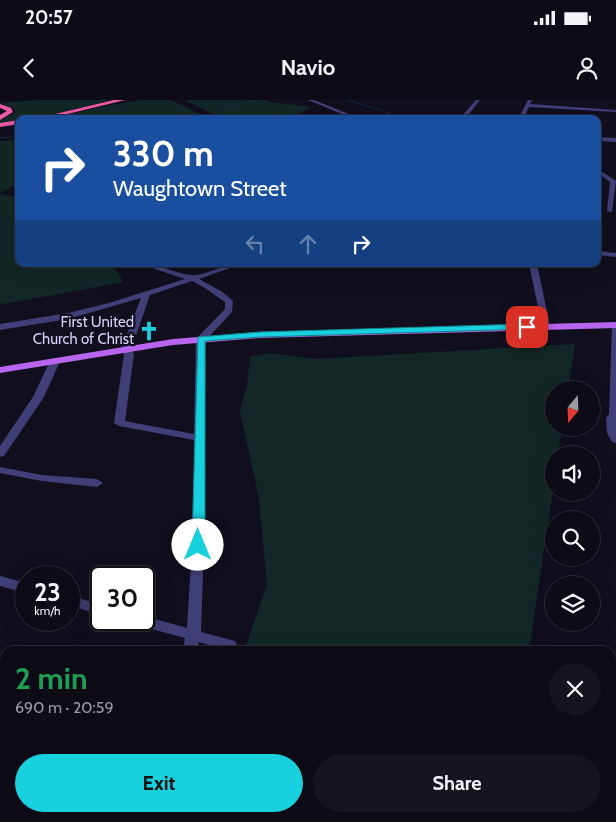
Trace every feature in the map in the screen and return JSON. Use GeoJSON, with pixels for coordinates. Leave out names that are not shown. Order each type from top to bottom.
{"type":"FeatureCollection","features":[{"type":"Feature","properties":{"kind":"highway"},"geometry":{"type":"LineString","coordinates":[[0,101],[7,100]]}},
{"type":"Feature","properties":{"kind":"highway"},"geometry":{"type":"LineString","coordinates":[[55,115],[122,100]]}},
{"type":"Feature","properties":{"kind":"highway"},"geometry":{"type":"LineString","coordinates":[[0,106],[9,109],[10,112],[0,118]]}},
{"type":"Feature","properties":{"kind":"highway"},"geometry":{"type":"LineString","coordinates":[[0,125],[15,123]]}},
{"type":"Feature","properties":{"kind":"main road"},"geometry":{"type":"LineString","coordinates":[[0,370],[201,339],[260,334],[616,325]]}},
{"type":"Feature","properties":{"kind":"street"},"geometry":{"type":"LineString","coordinates":[[310,100],[349,115]]}},
{"type":"Feature","properties":{"kind":"street"},"geometry":{"type":"LineString","coordinates":[[464,115],[478,100]]}},
{"type":"Feature","properties":{"kind":"street"},"geometry":{"type":"LineString","coordinates":[[522,115],[529,102],[616,111]]}},
{"type":"Feature","properties":{"kind":"street"},"geometry":{"type":"LineString","coordinates":[[601,139],[616,140]]}},
{"type":"Feature","properties":{"kind":"street"},"geometry":{"type":"LineString","coordinates":[[601,174],[613,181],[610,211]]}},
{"type":"Feature","properties":{"kind":"street"},"geometry":{"type":"LineString","coordinates":[[601,253],[616,255]]}},
{"type":"Feature","properties":{"kind":"street"},"geometry":{"type":"LineString","coordinates":[[154,267],[192,278],[229,301],[230,310],[201,339],[198,545],[191,646]]}},
{"type":"Feature","properties":{"kind":"street"},"geometry":{"type":"LineString","coordinates":[[0,327],[68,316],[112,305],[227,267]]}},
{"type":"Feature","properties":{"kind":"street"},"geometry":{"type":"LineString","coordinates":[[535,267],[546,326]]}},
{"type":"Feature","properties":{"kind":"street"},"geometry":{"type":"LineString","coordinates":[[147,293],[126,350],[129,354],[119,423],[199,438]]}},
{"type":"Feature","properties":{"kind":"street"},"geometry":{"type":"LineString","coordinates":[[616,325],[615,416],[611,418],[612,433],[616,440]]}},
{"type":"Feature","properties":{"kind":"street"},"geometry":{"type":"LineString","coordinates":[[0,454],[41,393],[55,361]]}},
{"type":"Feature","properties":{"kind":"street"},"geometry":{"type":"LineString","coordinates":[[0,470],[42,478],[97,483]]}},
{"type":"Feature","properties":{"kind":"street"},"geometry":{"type":"LineString","coordinates":[[0,581],[15,585]]}},
{"type":"Feature","properties":{"kind":"street"},"geometry":{"type":"LineString","coordinates":[[155,625],[230,645]]}},
{"type":"Feature","properties":{"kind":"green space"},"geometry":{"type":"Polygon","coordinates":[[[42,100],[112,100],[49,115],[15,115],[15,122],[0,124],[0,120],[15,113],[15,110],[0,103],[42,100]]]}},
{"type":"Feature","properties":{"kind":"green space"},"geometry":{"type":"Polygon","coordinates":[[[141,100],[171,100],[202,115],[67,115],[141,100]]]}},
{"type":"Feature","properties":{"kind":"green space"},"geometry":{"type":"Polygon","coordinates":[[[184,100],[269,100],[268,102],[312,107],[296,115],[215,115],[184,100]]]}},
{"type":"Feature","properties":{"kind":"green space"},"geometry":{"type":"Polygon","coordinates":[[[15,140],[15,185],[0,193],[0,141],[15,140]]]}},
{"type":"Feature","properties":{"kind":"green space"},"geometry":{"type":"Polygon","coordinates":[[[0,194],[15,197],[15,267],[115,267],[123,282],[4,304],[0,303],[0,194]]]}},
{"type":"Feature","properties":{"kind":"green space"},"geometry":{"type":"Polygon","coordinates":[[[575,344],[569,381],[545,381],[545,436],[561,436],[559,446],[545,446],[545,501],[551,501],[550,511],[545,511],[545,543],[530,646],[246,646],[267,585],[259,499],[240,411],[247,385],[250,357],[268,353],[317,359],[575,344]]]}},
{"type":"Feature","properties":{"kind":"waterway"},"geometry":{"type":"LineString","coordinates":[[214,115],[220,108],[255,100]]}},
{"type":"Feature","properties":{"kind":"waterway"},"geometry":{"type":"LineString","coordinates":[[347,100],[384,111],[391,115]]}},
{"type":"Feature","properties":{"kind":"waterway"},"geometry":{"type":"LineString","coordinates":[[0,138],[15,136]]}},
{"type":"Feature","properties":{"kind":"place","name":"First United Church of Christ"},"geometry":{"type":"Point","coordinates":[149,331]}},
{"type":"Feature","properties":{"kind":"route"},"geometry":{"type":"LineString","coordinates":[[198,545],[201,339],[260,334],[527,327]]}}]}
